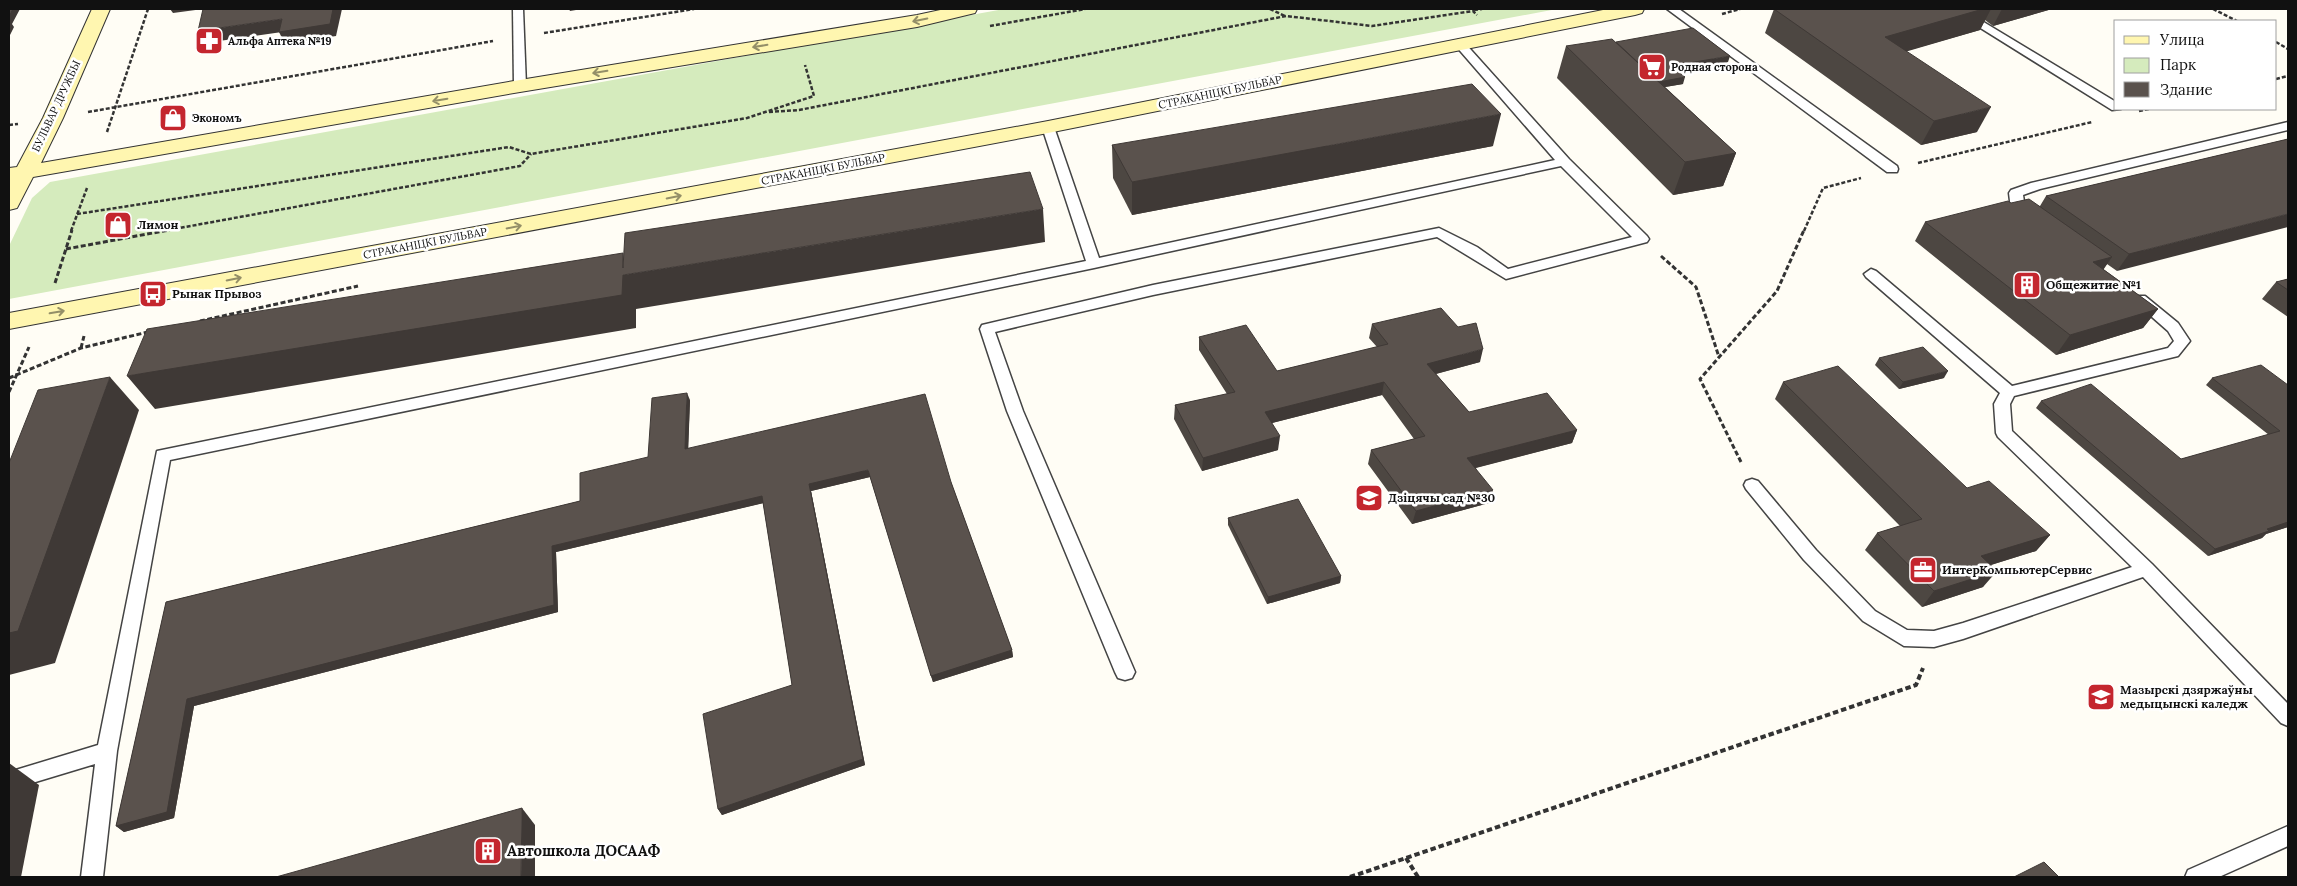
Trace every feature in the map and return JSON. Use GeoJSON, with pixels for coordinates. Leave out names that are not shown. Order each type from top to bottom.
{"type":"FeatureCollection","features":[{"type":"Feature","properties":{"kind":"street","name":"БУЛЬВАР ДРУЖБЫ"},"geometry":{"type":"LineString","coordinates":[[9,203],[17,174],[53,118],[101,9]]}},
{"type":"Feature","properties":{"kind":"street"},"geometry":{"type":"LineString","coordinates":[[17,174],[520,86],[917,21],[968,9]]}},
{"type":"Feature","properties":{"kind":"street","name":"СТРАКАНІЦКІ БУЛЬВАР"},"geometry":{"type":"LineString","coordinates":[[9,321],[1048,127],[1635,9]]}},
{"type":"Feature","properties":{"kind":"lane"},"geometry":{"type":"LineString","coordinates":[[518,9],[520,86]]}},
{"type":"Feature","properties":{"kind":"lane"},"geometry":{"type":"LineString","coordinates":[[1672,9],[1892,169]]}},
{"type":"Feature","properties":{"kind":"lane"},"geometry":{"type":"LineString","coordinates":[[1955,9],[2114,106]]}},
{"type":"Feature","properties":{"kind":"lane"},"geometry":{"type":"LineString","coordinates":[[1459,43],[1564,162],[1642,239]]}},
{"type":"Feature","properties":{"kind":"lane"},"geometry":{"type":"LineString","coordinates":[[2040,226],[2018,208],[2016,193],[2036,186],[2288,126]]}},
{"type":"Feature","properties":{"kind":"lane"},"geometry":{"type":"LineString","coordinates":[[1048,127],[1094,264]]}},
{"type":"Feature","properties":{"kind":"lane"},"geometry":{"type":"LineString","coordinates":[[92,877],[107,751],[163,455],[1094,264],[1564,162]]}},
{"type":"Feature","properties":{"kind":"lane"},"geometry":{"type":"LineString","coordinates":[[1125,672],[1015,411],[987,329],[1153,290],[1439,232],[1472,250],[1506,274],[1642,239]]}},
{"type":"Feature","properties":{"kind":"lane"},"geometry":{"type":"LineString","coordinates":[[1871,274],[2009,392]]}},
{"type":"Feature","properties":{"kind":"lane"},"geometry":{"type":"LineString","coordinates":[[2129,289],[2173,327],[2182,341],[2173,352],[2009,392],[2002,404],[2004,433],[2146,569],[2288,717]]}},
{"type":"Feature","properties":{"kind":"lane"},"geometry":{"type":"LineString","coordinates":[[1752,485],[1810,555],[1869,616],[1904,638],[1934,639],[2146,569]]}},
{"type":"Feature","properties":{"kind":"lane"},"geometry":{"type":"LineString","coordinates":[[9,781],[107,751]]}},
{"type":"Feature","properties":{"kind":"lane"},"geometry":{"type":"LineString","coordinates":[[2196,877],[2288,836]]}},
{"type":"Feature","properties":{"kind":"path"},"geometry":{"type":"LineString","coordinates":[[9,392],[44,314],[76,214],[99,160],[114,108],[148,9]]}},
{"type":"Feature","properties":{"kind":"path"},"geometry":{"type":"LineString","coordinates":[[9,125],[694,9]]}},
{"type":"Feature","properties":{"kind":"path"},"geometry":{"type":"LineString","coordinates":[[986,27],[1085,9]]}},
{"type":"Feature","properties":{"kind":"path"},"geometry":{"type":"LineString","coordinates":[[1270,9],[1286,16],[1372,26],[1482,9]]}},
{"type":"Feature","properties":{"kind":"path"},"geometry":{"type":"LineString","coordinates":[[2213,9],[2235,20]]}},
{"type":"Feature","properties":{"kind":"path"},"geometry":{"type":"LineString","coordinates":[[1473,10],[1484,23],[1500,36]]}},
{"type":"Feature","properties":{"kind":"path"},"geometry":{"type":"LineString","coordinates":[[763,113],[800,110],[1286,16]]}},
{"type":"Feature","properties":{"kind":"path"},"geometry":{"type":"LineString","coordinates":[[76,214],[509,147],[531,154],[746,118],[814,96],[804,60]]}},
{"type":"Feature","properties":{"kind":"path"},"geometry":{"type":"LineString","coordinates":[[1752,485],[1700,379],[1777,291],[1823,188],[2121,110]]}},
{"type":"Feature","properties":{"kind":"path"},"geometry":{"type":"LineString","coordinates":[[66,249],[520,166],[531,154]]}},
{"type":"Feature","properties":{"kind":"path"},"geometry":{"type":"LineString","coordinates":[[1642,239],[1696,287],[1719,357]]}},
{"type":"Feature","properties":{"kind":"path"},"geometry":{"type":"LineString","coordinates":[[194,322],[365,285]]}},
{"type":"Feature","properties":{"kind":"path"},"geometry":{"type":"LineString","coordinates":[[9,378],[81,348],[156,330]]}},
{"type":"Feature","properties":{"kind":"path"},"geometry":{"type":"LineString","coordinates":[[1350,877],[1916,685],[1934,639]]}},
{"type":"Feature","properties":{"kind":"path"},"geometry":{"type":"LineString","coordinates":[[1406,858],[1418,877]]}},
{"type":"Feature","properties":{"kind":"green space"},"geometry":{"type":"Polygon","coordinates":[[[1004,9],[1557,9],[9,299],[9,246],[32,198],[50,182],[1004,9]]]}},
{"type":"Feature","properties":{"kind":"building"},"geometry":{"type":"Polygon","coordinates":[[[203,9],[333,9],[330,24],[279,32],[282,19],[198,31],[203,9]]]}},
{"type":"Feature","properties":{"kind":"building"},"geometry":{"type":"Polygon","coordinates":[[[1774,9],[1983,9],[1885,37],[1991,107],[1934,121],[1774,9]]]}},
{"type":"Feature","properties":{"kind":"building"},"geometry":{"type":"Polygon","coordinates":[[[1693,28],[1730,56],[1671,66],[1685,77],[1659,82],[1616,42],[1693,28]]]}},
{"type":"Feature","properties":{"kind":"building"},"geometry":{"type":"Polygon","coordinates":[[[1612,39],[1736,153],[1685,162],[1566,46],[1612,39]]]}},
{"type":"Feature","properties":{"kind":"building"},"geometry":{"type":"Polygon","coordinates":[[[1472,84],[1501,114],[1132,182],[1112,145],[1472,84]]]}},
{"type":"Feature","properties":{"kind":"building"},"geometry":{"type":"Polygon","coordinates":[[[2288,139],[2288,214],[2129,254],[2046,196],[2288,139]]]}},
{"type":"Feature","properties":{"kind":"building"},"geometry":{"type":"Polygon","coordinates":[[[1030,172],[1043,209],[623,275],[622,295],[127,376],[147,329],[623,253],[623,268],[625,233],[1030,172]]]}},
{"type":"Feature","properties":{"kind":"building"},"geometry":{"type":"Polygon","coordinates":[[[2029,199],[2112,257],[2093,262],[2158,309],[2070,335],[1925,222],[2008,201],[2011,203],[2029,199]]]}},
{"type":"Feature","properties":{"kind":"building"},"geometry":{"type":"Polygon","coordinates":[[[2288,279],[2288,290],[2276,282],[2288,279]]]}},
{"type":"Feature","properties":{"kind":"building"},"geometry":{"type":"Polygon","coordinates":[[[1441,308],[1458,327],[1476,323],[1483,349],[1427,364],[1469,412],[1547,393],[1577,430],[1467,458],[1493,490],[1416,511],[1371,450],[1425,436],[1384,382],[1265,412],[1280,436],[1203,458],[1175,405],[1235,392],[1199,337],[1246,325],[1277,371],[1388,344],[1372,324],[1441,308]]]}},
{"type":"Feature","properties":{"kind":"building"},"geometry":{"type":"Polygon","coordinates":[[[1923,347],[1948,371],[1903,382],[1879,358],[1923,347]]]}},
{"type":"Feature","properties":{"kind":"building"},"geometry":{"type":"Polygon","coordinates":[[[2261,365],[2288,385],[2288,522],[2267,529],[2269,531],[2215,549],[2041,401],[2091,384],[2181,459],[2280,431],[2212,378],[2261,365]]]}},
{"type":"Feature","properties":{"kind":"building"},"geometry":{"type":"Polygon","coordinates":[[[1838,366],[1967,488],[1989,481],[2050,535],[1981,556],[1997,571],[1934,591],[1877,533],[1922,519],[1783,382],[1838,366]]]}},
{"type":"Feature","properties":{"kind":"building"},"geometry":{"type":"Polygon","coordinates":[[[110,377],[18,631],[9,633],[9,463],[38,390],[110,377]]]}},
{"type":"Feature","properties":{"kind":"building"},"geometry":{"type":"Polygon","coordinates":[[[687,393],[685,449],[925,394],[951,482],[1012,650],[931,676],[868,470],[809,484],[863,759],[718,809],[703,714],[792,685],[762,496],[552,546],[554,605],[187,699],[167,812],[116,826],[166,602],[580,501],[580,473],[648,457],[652,398],[687,393]]]}},
{"type":"Feature","properties":{"kind":"building"},"geometry":{"type":"Polygon","coordinates":[[[1298,499],[1341,576],[1268,597],[1228,518],[1298,499]]]}},
{"type":"Feature","properties":{"kind":"building"},"geometry":{"type":"Polygon","coordinates":[[[522,808],[521,877],[276,877],[522,808]]]}},
{"type":"Feature","properties":{"kind":"building"},"geometry":{"type":"Polygon","coordinates":[[[2044,862],[2059,877],[2014,877],[2044,862]]]}},
{"type":"Feature","properties":{"kind":"place","name":"Альфа Аптека №19"},"geometry":{"type":"Point","coordinates":[209,41]}},
{"type":"Feature","properties":{"kind":"place","name":"Родная сторона"},"geometry":{"type":"Point","coordinates":[1652,67]}},
{"type":"Feature","properties":{"kind":"place","name":"Экономъ"},"geometry":{"type":"Point","coordinates":[173,118]}},
{"type":"Feature","properties":{"kind":"place","name":"Лимон"},"geometry":{"type":"Point","coordinates":[118,225]}},
{"type":"Feature","properties":{"kind":"place","name":"Общежитие №1"},"geometry":{"type":"Point","coordinates":[2027,285]}},
{"type":"Feature","properties":{"kind":"place","name":"Рынак Прывоз"},"geometry":{"type":"Point","coordinates":[153,294]}},
{"type":"Feature","properties":{"kind":"place","name":"Дзіцячы сад №30"},"geometry":{"type":"Point","coordinates":[1369,498]}},
{"type":"Feature","properties":{"kind":"place","name":"ИнтерКомпьютерСервис"},"geometry":{"type":"Point","coordinates":[1923,570]}},
{"type":"Feature","properties":{"kind":"place","name":"Мазырскі дзяржаўны медыцынскі каледж"},"geometry":{"type":"Point","coordinates":[2101,697]}},
{"type":"Feature","properties":{"kind":"place","name":"Автошкола ДОСААФ"},"geometry":{"type":"Point","coordinates":[488,851]}}]}
